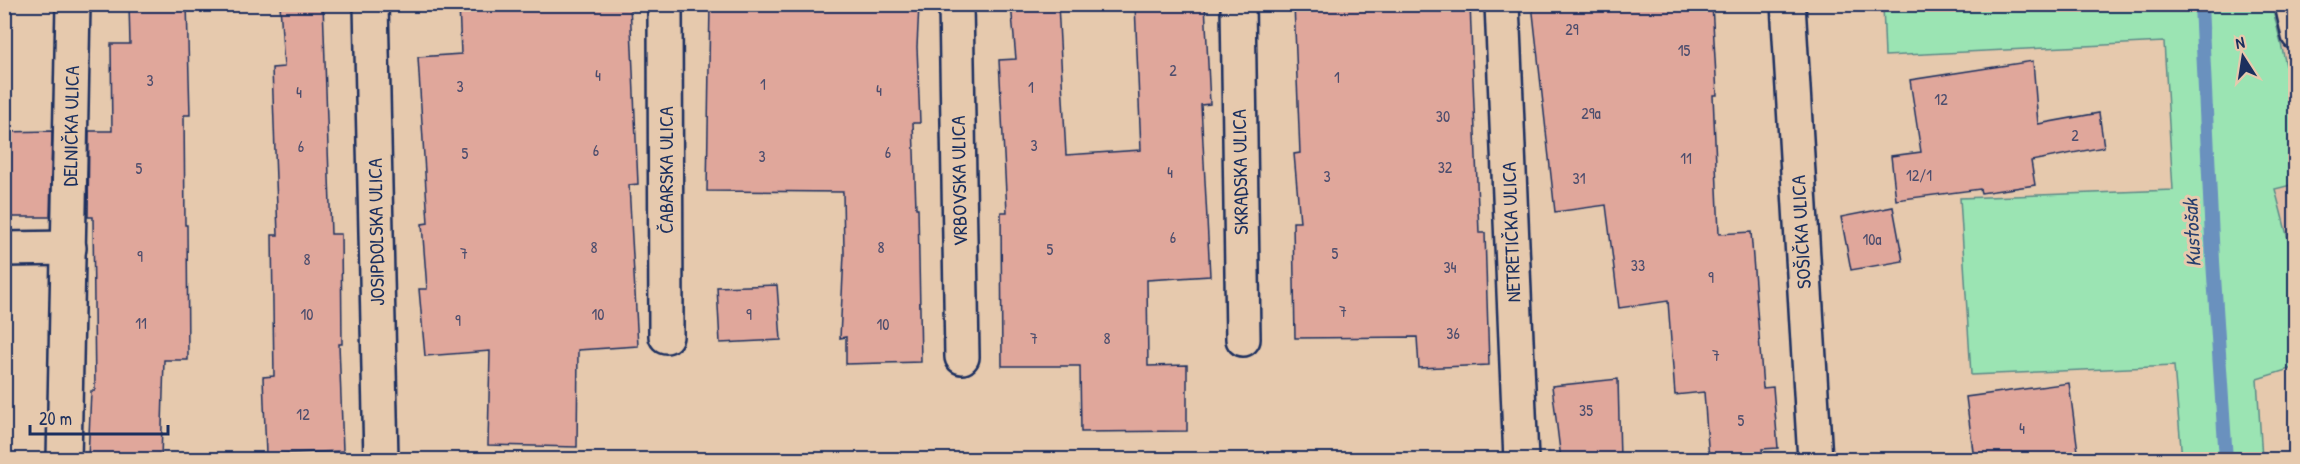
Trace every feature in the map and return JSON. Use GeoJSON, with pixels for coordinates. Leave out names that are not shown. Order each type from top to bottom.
{"type":"FeatureCollection","features":[{"type":"Feature","properties":{"kind":"street","name":"DELNIČKA ULICA"},"geometry":{"type":"LineString","coordinates":[[64,459],[73,4]]}},
{"type":"Feature","properties":{"kind":"street","name":"JOSIPDOLSKA ULICA"},"geometry":{"type":"LineString","coordinates":[[371,4],[381,459]]}},
{"type":"Feature","properties":{"kind":"street","name":"ČABARSKA ULICA"},"geometry":{"type":"LineString","coordinates":[[665,4],[666,336]]}},
{"type":"Feature","properties":{"kind":"street","name":"VRBOVSKA ULICA"},"geometry":{"type":"LineString","coordinates":[[956,4],[962,357]]}},
{"type":"Feature","properties":{"kind":"street","name":"SKRADSKA ULICA"},"geometry":{"type":"LineString","coordinates":[[1238,4],[1243,339]]}},
{"type":"Feature","properties":{"kind":"street","name":"NETRETIČKA ULICA"},"geometry":{"type":"LineString","coordinates":[[1502,4],[1521,459]]}},
{"type":"Feature","properties":{"kind":"street","name":"SOŠIČKA ULICA"},"geometry":{"type":"LineString","coordinates":[[1788,4],[1815,459]]}},
{"type":"Feature","properties":{"kind":"street"},"geometry":{"type":"LineString","coordinates":[[4,249],[69,248]]}},
{"type":"Feature","properties":{"kind":"lane"},"geometry":{"type":"LineString","coordinates":[[2289,4],[2295,36]]}},
{"type":"Feature","properties":{"kind":"shaded area"},"geometry":{"type":"Polygon","coordinates":[[[2272,5],[2295,5],[2295,104],[2272,5]]]}},
{"type":"Feature","properties":{"kind":"shaded area"},"geometry":{"type":"Polygon","coordinates":[[[2295,184],[2295,266],[2275,189],[2295,184]]]}},
{"type":"Feature","properties":{"kind":"green space"},"geometry":{"type":"Polygon","coordinates":[[[1883,5],[2272,5],[2295,104],[2295,184],[2275,189],[2295,266],[2296,367],[2257,379],[2262,459],[2182,459],[2174,366],[1971,375],[1960,198],[2173,190],[2164,42],[1885,56],[1883,5]]]}},
{"type":"Feature","properties":{"kind":"building"},"geometry":{"type":"Polygon","coordinates":[[[129,4],[187,4],[190,115],[184,115],[188,360],[164,360],[161,459],[88,459],[91,391],[95,391],[93,217],[88,217],[89,131],[112,131],[111,44],[130,44],[129,4]]]}},
{"type":"Feature","properties":{"kind":"building"},"geometry":{"type":"Polygon","coordinates":[[[280,4],[323,4],[331,234],[341,234],[342,344],[339,344],[343,451],[266,454],[263,377],[274,376],[272,235],[278,235],[272,68],[284,67],[280,4]]]}},
{"type":"Feature","properties":{"kind":"building"},"geometry":{"type":"Polygon","coordinates":[[[459,4],[630,4],[638,184],[629,185],[638,346],[578,350],[577,447],[488,445],[490,351],[425,356],[419,289],[427,289],[422,224],[428,223],[418,57],[461,54],[459,4]]]}},
{"type":"Feature","properties":{"kind":"building"},"geometry":{"type":"Polygon","coordinates":[[[710,4],[919,4],[917,47],[920,123],[913,123],[916,208],[918,208],[921,362],[846,364],[846,337],[840,338],[844,254],[843,192],[707,191],[710,4]]]}},
{"type":"Feature","properties":{"kind":"building"},"geometry":{"type":"Polygon","coordinates":[[[1011,4],[1058,4],[1066,155],[1141,150],[1135,4],[1205,4],[1210,104],[1201,105],[1210,276],[1147,280],[1148,366],[1187,365],[1187,431],[1081,432],[1080,366],[1002,366],[1001,212],[1007,212],[999,60],[1016,59],[1011,4]]]}},
{"type":"Feature","properties":{"kind":"building"},"geometry":{"type":"Polygon","coordinates":[[[1294,4],[1470,4],[1479,233],[1485,233],[1489,365],[1419,368],[1417,337],[1295,338],[1293,222],[1300,222],[1294,154],[1300,153],[1294,4]]]}},
{"type":"Feature","properties":{"kind":"building"},"geometry":{"type":"Polygon","coordinates":[[[1532,4],[1712,4],[1717,95],[1713,95],[1719,234],[1751,232],[1763,388],[1773,387],[1778,448],[1762,449],[1763,459],[1709,459],[1704,392],[1675,395],[1668,301],[1619,308],[1606,205],[1555,212],[1532,4]]]}},
{"type":"Feature","properties":{"kind":"building"},"geometry":{"type":"Polygon","coordinates":[[[2033,61],[2038,124],[2099,113],[2104,147],[2031,161],[2035,185],[1981,193],[1980,189],[1896,200],[1891,156],[1921,152],[1910,80],[2033,61]]]}},
{"type":"Feature","properties":{"kind":"building"},"geometry":{"type":"Polygon","coordinates":[[[52,131],[50,217],[4,217],[4,132],[52,131]]]}},
{"type":"Feature","properties":{"kind":"building"},"geometry":{"type":"Polygon","coordinates":[[[1893,207],[1903,261],[1851,270],[1841,217],[1893,207]]]}},
{"type":"Feature","properties":{"kind":"building"},"geometry":{"type":"Polygon","coordinates":[[[777,285],[781,340],[720,343],[717,287],[777,285]]]}},
{"type":"Feature","properties":{"kind":"building"},"geometry":{"type":"Polygon","coordinates":[[[1618,379],[1620,459],[1561,459],[1552,386],[1618,379]]]}},
{"type":"Feature","properties":{"kind":"building"},"geometry":{"type":"Polygon","coordinates":[[[2069,383],[2079,459],[1974,459],[1966,397],[2069,383]]]}},
{"type":"Feature","properties":{"kind":"waterway","name":"Kustošak"},"geometry":{"type":"LineString","coordinates":[[2201,4],[2213,261],[2226,460]]}}]}
